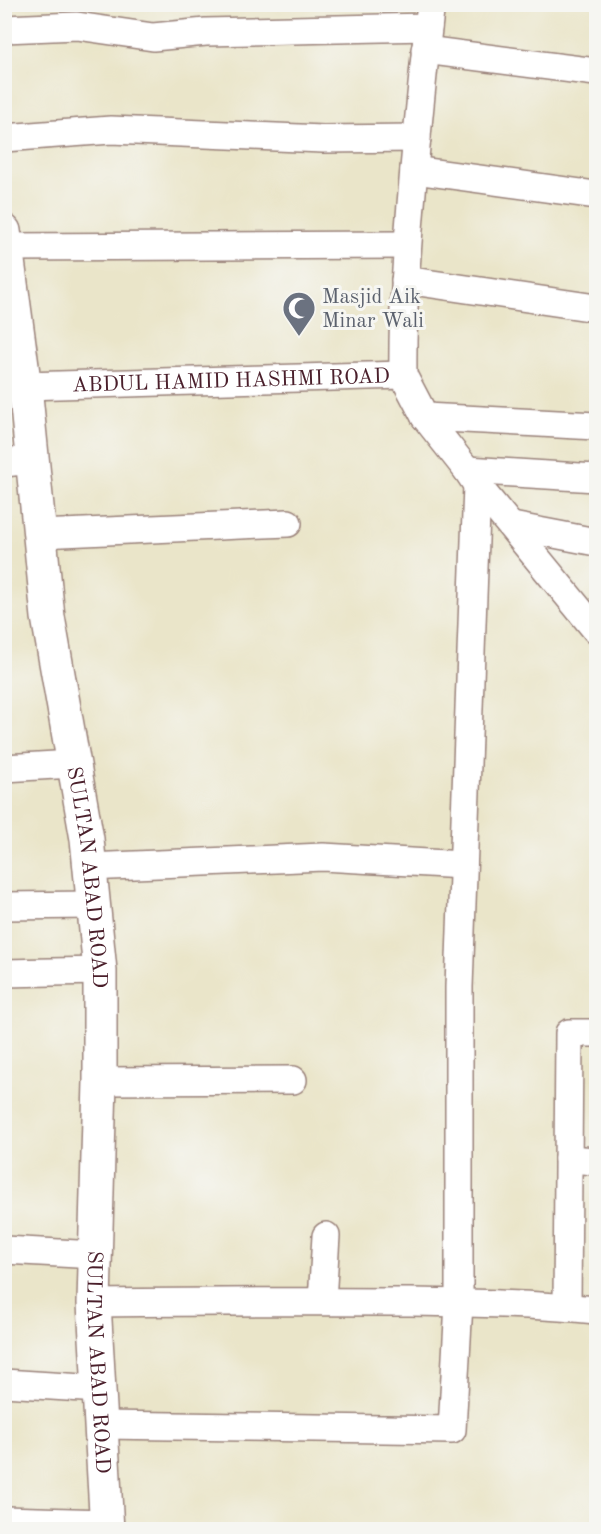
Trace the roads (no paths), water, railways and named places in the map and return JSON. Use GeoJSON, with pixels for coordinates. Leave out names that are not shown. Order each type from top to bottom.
{"type":"FeatureCollection","features":[{"type":"Feature","properties":{"kind":"street"},"geometry":{"type":"LineString","coordinates":[[4,29],[76,26],[153,37],[206,32],[428,27],[597,72]]}},
{"type":"Feature","properties":{"kind":"street"},"geometry":{"type":"LineString","coordinates":[[403,375],[402,314],[406,245],[428,27]]}},
{"type":"Feature","properties":{"kind":"street"},"geometry":{"type":"LineString","coordinates":[[4,138],[111,130],[323,139],[417,138]]}},
{"type":"Feature","properties":{"kind":"street"},"geometry":{"type":"LineString","coordinates":[[414,170],[597,195]]}},
{"type":"Feature","properties":{"kind":"street"},"geometry":{"type":"LineString","coordinates":[[6,239],[406,245]]}},
{"type":"Feature","properties":{"kind":"street","name":"SULTAN ABAD ROAD"},"geometry":{"type":"LineString","coordinates":[[6,239],[8,285],[25,386],[18,462],[40,534],[48,617],[87,839],[100,971],[100,1081],[94,1303],[106,1526]]}},
{"type":"Feature","properties":{"kind":"street"},"geometry":{"type":"LineString","coordinates":[[405,280],[597,308]]}},
{"type":"Feature","properties":{"kind":"street","name":"ABDUL HAMID HASHMI ROAD"},"geometry":{"type":"LineString","coordinates":[[25,386],[403,375],[424,417],[597,630]]}},
{"type":"Feature","properties":{"kind":"street"},"geometry":{"type":"LineString","coordinates":[[424,417],[597,426]]}},
{"type":"Feature","properties":{"kind":"street"},"geometry":{"type":"LineString","coordinates":[[101,1425],[452,1430],[459,1303],[459,987],[472,477],[597,478]]}},
{"type":"Feature","properties":{"kind":"street"},"geometry":{"type":"LineString","coordinates":[[40,534],[288,523]]}},
{"type":"Feature","properties":{"kind":"street"},"geometry":{"type":"LineString","coordinates":[[512,526],[597,542]]}},
{"type":"Feature","properties":{"kind":"street"},"geometry":{"type":"LineString","coordinates":[[4,768],[73,764]]}},
{"type":"Feature","properties":{"kind":"street"},"geometry":{"type":"LineString","coordinates":[[88,867],[323,857],[463,865]]}},
{"type":"Feature","properties":{"kind":"street"},"geometry":{"type":"LineString","coordinates":[[4,906],[92,905]]}},
{"type":"Feature","properties":{"kind":"street"},"geometry":{"type":"LineString","coordinates":[[4,973],[100,971]]}},
{"type":"Feature","properties":{"kind":"street"},"geometry":{"type":"LineString","coordinates":[[567,1307],[569,1033],[597,1033]]}},
{"type":"Feature","properties":{"kind":"street"},"geometry":{"type":"LineString","coordinates":[[100,1081],[293,1080]]}},
{"type":"Feature","properties":{"kind":"street"},"geometry":{"type":"LineString","coordinates":[[568,1159],[597,1161]]}},
{"type":"Feature","properties":{"kind":"street"},"geometry":{"type":"LineString","coordinates":[[322,1301],[326,1236]]}},
{"type":"Feature","properties":{"kind":"street"},"geometry":{"type":"LineString","coordinates":[[4,1250],[96,1255]]}},
{"type":"Feature","properties":{"kind":"street"},"geometry":{"type":"LineString","coordinates":[[94,1303],[322,1301],[459,1303],[597,1310]]}},
{"type":"Feature","properties":{"kind":"street"},"geometry":{"type":"LineString","coordinates":[[4,1383],[99,1389]]}},
{"type":"Feature","properties":{"kind":"street"},"geometry":{"type":"LineString","coordinates":[[4,1520],[106,1526]]}},
{"type":"Feature","properties":{"kind":"place","name":"Masjid Aik Minar Wali"},"geometry":{"type":"Point","coordinates":[299,337]}}]}
